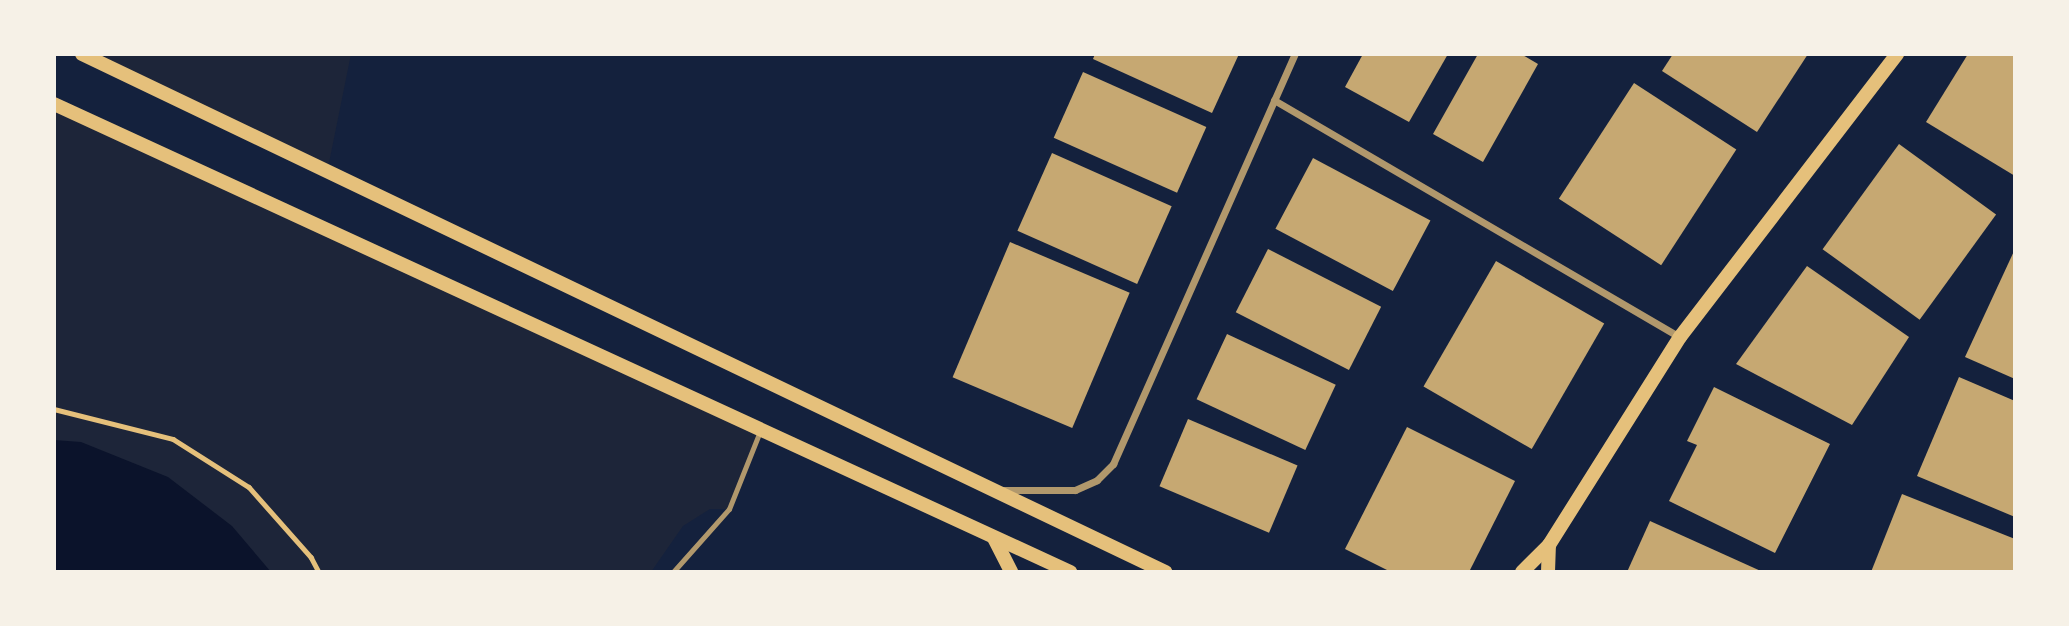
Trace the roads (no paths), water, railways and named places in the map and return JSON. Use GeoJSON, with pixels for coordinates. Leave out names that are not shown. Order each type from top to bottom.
{"type":"FeatureCollection","features":[{"type":"Feature","properties":{"kind":"main road"},"geometry":{"type":"LineString","coordinates":[[82,54],[1165,572]]}},
{"type":"Feature","properties":{"kind":"main road"},"geometry":{"type":"LineString","coordinates":[[1522,572],[1549,545],[1680,337],[1897,54]]}},
{"type":"Feature","properties":{"kind":"main road"},"geometry":{"type":"LineString","coordinates":[[54,104],[1070,572]]}},
{"type":"Feature","properties":{"kind":"main road"},"geometry":{"type":"LineString","coordinates":[[994,538],[1011,572]]}},
{"type":"Feature","properties":{"kind":"main road"},"geometry":{"type":"LineString","coordinates":[[1548,572],[1549,545]]}},
{"type":"Feature","properties":{"kind":"street"},"geometry":{"type":"LineString","coordinates":[[992,491],[1074,490],[1097,480],[1113,464],[1296,54]]}},
{"type":"Feature","properties":{"kind":"street"},"geometry":{"type":"LineString","coordinates":[[1274,100],[1680,337]]}},
{"type":"Feature","properties":{"kind":"lane"},"geometry":{"type":"LineString","coordinates":[[673,572],[729,509],[762,428]]}}]}
